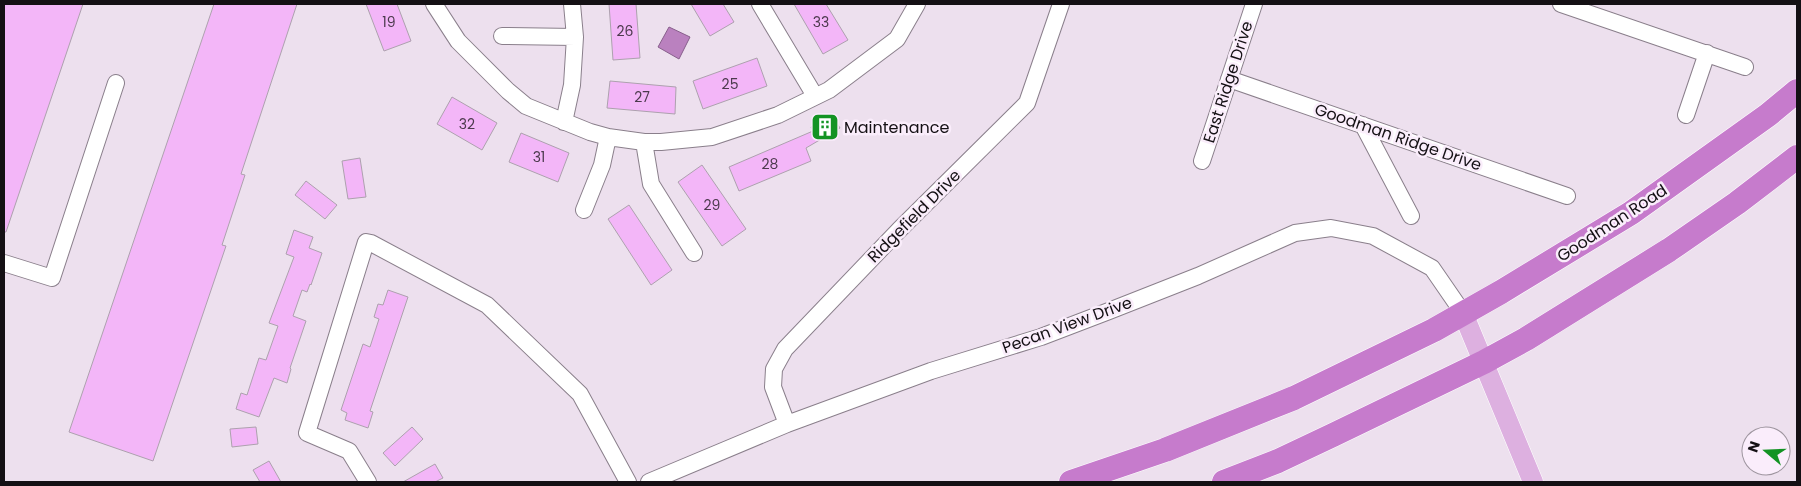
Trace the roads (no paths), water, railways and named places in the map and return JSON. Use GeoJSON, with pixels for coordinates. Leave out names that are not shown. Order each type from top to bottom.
{"type":"FeatureCollection","features":[{"type":"Feature","properties":{"kind":"highway","name":"Goodman Road"},"geometry":{"type":"LineString","coordinates":[[1071,482],[1165,450],[1294,398],[1434,330],[1509,287],[1645,204],[1768,115],[1797,91]]}},
{"type":"Feature","properties":{"kind":"highway"},"geometry":{"type":"LineString","coordinates":[[1224,482],[1293,454],[1484,362],[1526,339],[1661,255],[1737,203],[1797,157]]}},
{"type":"Feature","properties":{"kind":"main road"},"geometry":{"type":"LineString","coordinates":[[1463,313],[1533,482]]}},
{"type":"Feature","properties":{"kind":"street"},"geometry":{"type":"LineString","coordinates":[[434,4],[458,41],[508,92],[526,106],[564,122],[608,137],[644,142],[712,137],[778,115],[829,90],[896,39],[917,4]]}},
{"type":"Feature","properties":{"kind":"street"},"geometry":{"type":"LineString","coordinates":[[564,122],[572,85],[574,37],[572,4]]}},
{"type":"Feature","properties":{"kind":"street"},"geometry":{"type":"LineString","coordinates":[[760,4],[815,96]]}},
{"type":"Feature","properties":{"kind":"street","name":"Ridgefield Drive"},"geometry":{"type":"LineString","coordinates":[[787,424],[774,387],[774,369],[785,349],[899,230],[1027,103],[1060,4]]}},
{"type":"Feature","properties":{"kind":"street","name":"East Ridge Drive"},"geometry":{"type":"LineString","coordinates":[[1202,161],[1254,4]]}},
{"type":"Feature","properties":{"kind":"street"},"geometry":{"type":"LineString","coordinates":[[1561,4],[1745,67]]}},
{"type":"Feature","properties":{"kind":"street"},"geometry":{"type":"LineString","coordinates":[[502,36],[574,37]]}},
{"type":"Feature","properties":{"kind":"street"},"geometry":{"type":"LineString","coordinates":[[1686,115],[1707,53]]}},
{"type":"Feature","properties":{"kind":"street","name":"Goodman Ridge Drive"},"geometry":{"type":"LineString","coordinates":[[1229,79],[1567,196]]}},
{"type":"Feature","properties":{"kind":"street"},"geometry":{"type":"LineString","coordinates":[[4,263],[52,278],[116,83]]}},
{"type":"Feature","properties":{"kind":"street"},"geometry":{"type":"LineString","coordinates":[[1364,125],[1411,216]]}},
{"type":"Feature","properties":{"kind":"street"},"geometry":{"type":"LineString","coordinates":[[584,210],[602,165],[608,137]]}},
{"type":"Feature","properties":{"kind":"street"},"geometry":{"type":"LineString","coordinates":[[644,142],[651,184],[694,253]]}},
{"type":"Feature","properties":{"kind":"street","name":"Pecan View Drive"},"geometry":{"type":"LineString","coordinates":[[649,482],[787,424],[930,371],[1066,327],[1198,276],[1296,233],[1331,228],[1373,236],[1432,268],[1463,313]]}},
{"type":"Feature","properties":{"kind":"street"},"geometry":{"type":"LineString","coordinates":[[368,482],[349,451],[307,433],[366,242],[487,305],[580,394],[628,482]]}},
{"type":"Feature","properties":{"kind":"place","name":"Maintenance"},"geometry":{"type":"Point","coordinates":[825,127]}}]}
